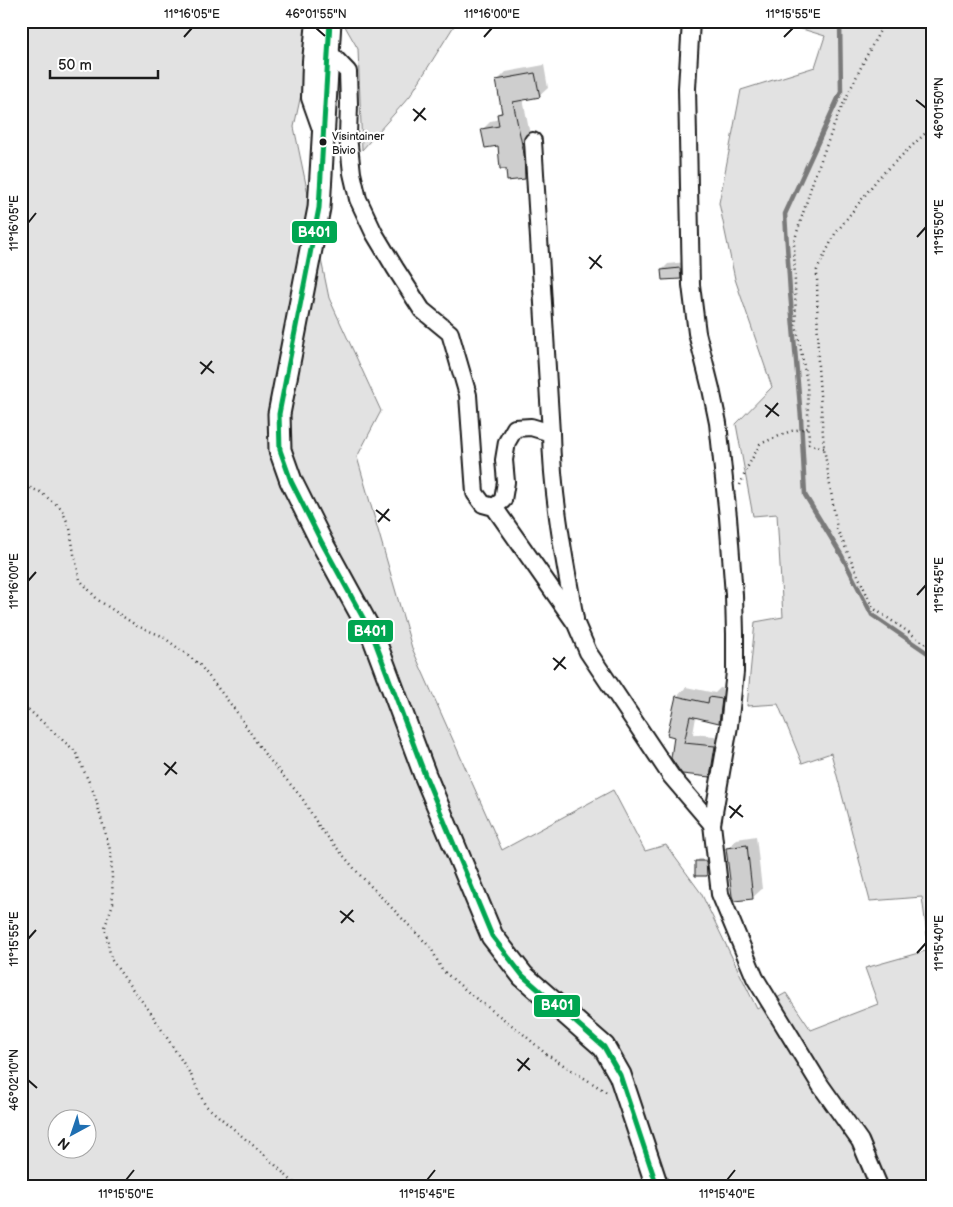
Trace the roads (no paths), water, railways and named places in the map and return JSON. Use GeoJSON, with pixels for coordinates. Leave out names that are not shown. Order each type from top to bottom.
{"type":"FeatureCollection","features":[{"type":"Feature","properties":{"kind":"main road"},"geometry":{"type":"LineString","coordinates":[[330,21],[319,208],[279,414],[280,450],[290,481],[373,636],[425,775],[492,936],[523,976],[604,1047],[620,1075],[657,1186]]}},
{"type":"Feature","properties":{"kind":"street"},"geometry":{"type":"LineString","coordinates":[[315,21],[310,98],[324,136]]}},
{"type":"Feature","properties":{"kind":"street"},"geometry":{"type":"LineString","coordinates":[[691,21],[686,88],[691,285],[697,333],[718,423],[734,595],[735,672],[730,717],[712,824],[720,894],[755,978],[821,1086],[860,1142],[879,1186]]}},
{"type":"Feature","properties":{"kind":"street"},"geometry":{"type":"LineString","coordinates":[[328,51],[348,72],[348,136],[352,173],[358,199],[390,261],[422,310],[450,333],[468,395],[475,493],[483,504],[494,507],[576,624],[588,652],[671,776],[712,824]]}},
{"type":"Feature","properties":{"kind":"street"},"geometry":{"type":"LineString","coordinates":[[533,140],[554,472],[561,543],[576,624]]}},
{"type":"Feature","properties":{"kind":"street"},"geometry":{"type":"LineString","coordinates":[[494,507],[503,500],[506,482],[504,460],[507,442],[515,428],[531,427],[551,433]]}},
{"type":"Feature","properties":{"kind":"waterway"},"geometry":{"type":"LineString","coordinates":[[840,21],[841,92],[785,214],[805,495],[842,556],[872,615],[932,656]]}},
{"type":"Feature","properties":{"kind":"place","name":"Visintainer Bivio"},"geometry":{"type":"Point","coordinates":[323,142]}}]}
